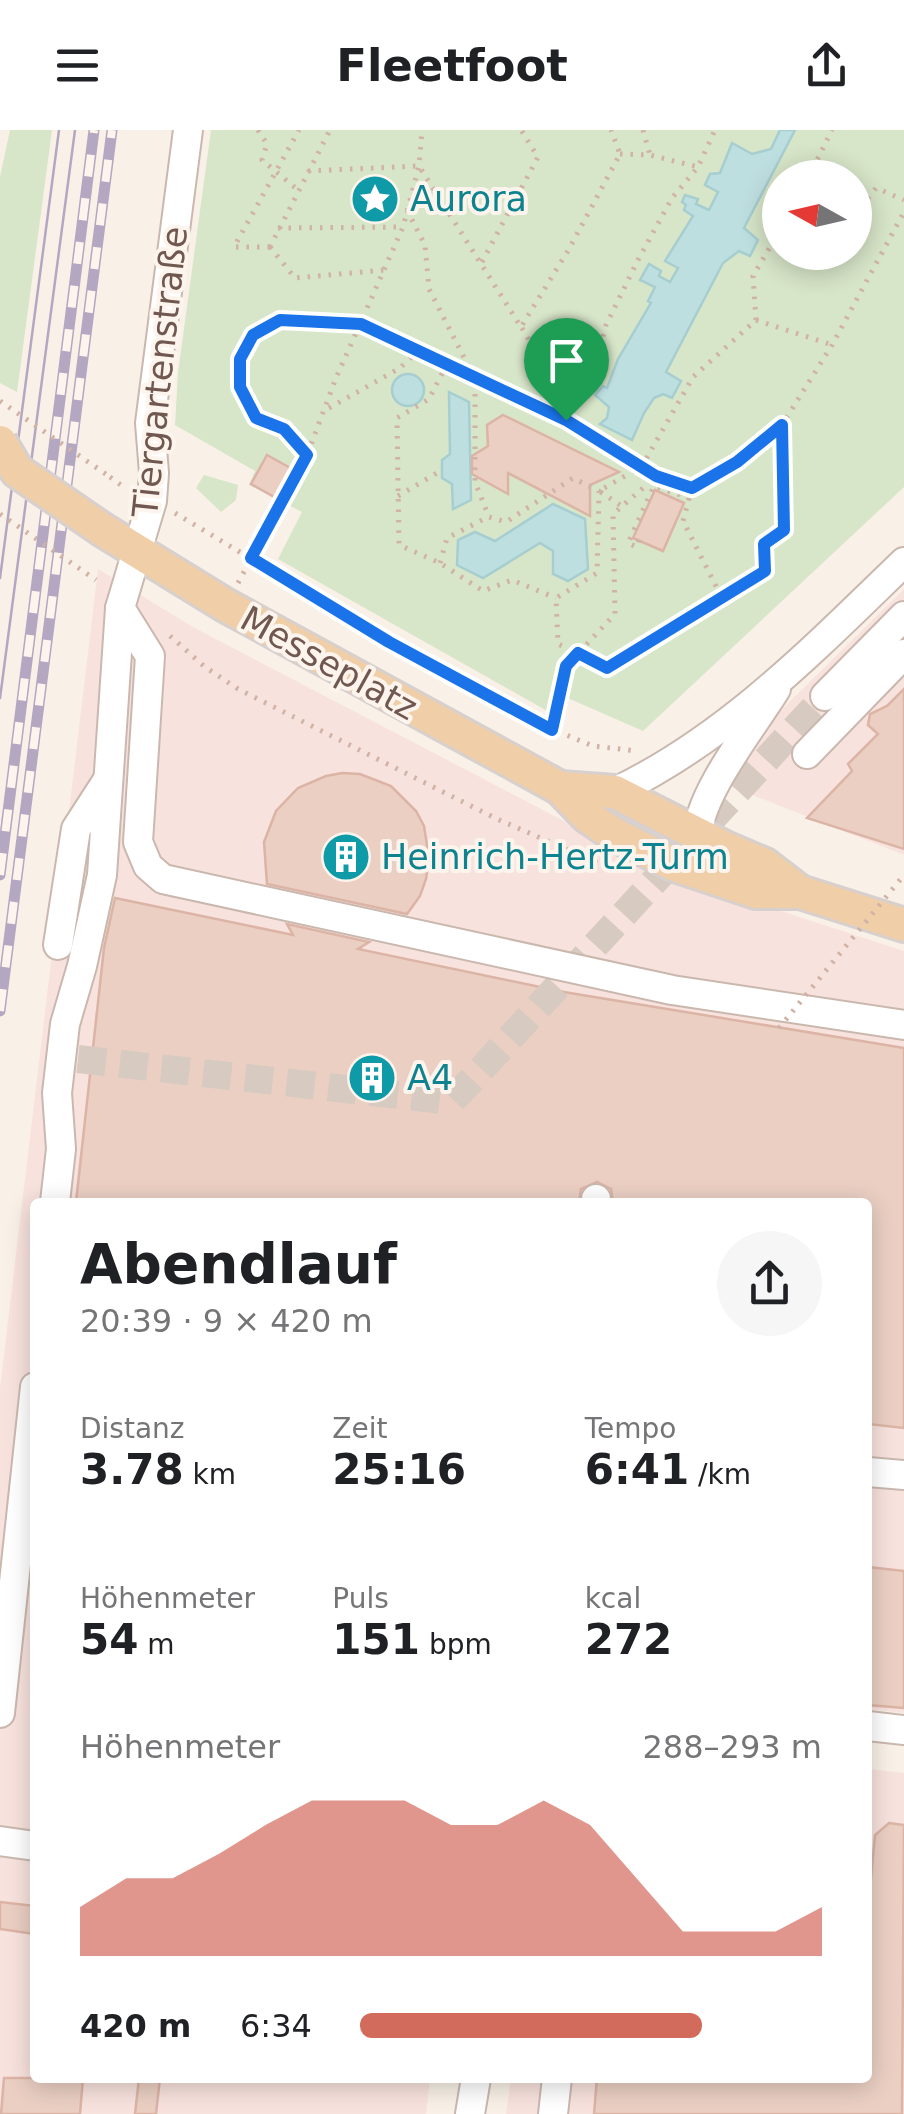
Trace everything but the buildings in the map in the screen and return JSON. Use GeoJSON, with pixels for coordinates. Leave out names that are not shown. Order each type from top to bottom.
{"type":"FeatureCollection","features":[{"type":"Feature","properties":{"kind":"main road"},"geometry":{"type":"LineString","coordinates":[[0,442],[9,471]]}},
{"type":"Feature","properties":{"kind":"main road","name":"Messeplatz"},"geometry":{"type":"LineString","coordinates":[[9,471],[225,605],[560,788],[587,816],[648,852],[756,892],[800,892]]}},
{"type":"Feature","properties":{"kind":"main road","name":"Messeplatz"},"geometry":{"type":"LineString","coordinates":[[560,788],[615,792],[766,864],[800,892]]}},
{"type":"Feature","properties":{"kind":"main road"},"geometry":{"type":"LineString","coordinates":[[800,892],[904,926]]}},
{"type":"Feature","properties":{"kind":"street","name":"Tiergartenstraße"},"geometry":{"type":"LineString","coordinates":[[55,1198],[61,1149],[57,1093],[70,1057],[64,1024],[82,966],[102,874],[122,604],[154,485],[150,422],[188,130]]}},
{"type":"Feature","properties":{"kind":"street"},"geometry":{"type":"LineString","coordinates":[[615,792],[682,755],[779,683],[904,562]]}},
{"type":"Feature","properties":{"kind":"street"},"geometry":{"type":"LineString","coordinates":[[122,604],[150,656],[138,842],[148,866],[163,879],[672,990],[904,1024]]}},
{"type":"Feature","properties":{"kind":"street"},"geometry":{"type":"LineString","coordinates":[[825,696],[904,616]]}},
{"type":"Feature","properties":{"kind":"street"},"geometry":{"type":"LineString","coordinates":[[807,754],[904,654]]}},
{"type":"Feature","properties":{"kind":"street"},"geometry":{"type":"LineString","coordinates":[[705,875],[697,834],[706,801],[779,683]]}},
{"type":"Feature","properties":{"kind":"street"},"geometry":{"type":"LineString","coordinates":[[58,945],[76,829],[108,779]]}},
{"type":"Feature","properties":{"kind":"street"},"geometry":{"type":"LineString","coordinates":[[0,1712],[30,1433]]}},
{"type":"Feature","properties":{"kind":"street"},"geometry":{"type":"LineString","coordinates":[[872,1472],[904,1476]]}},
{"type":"Feature","properties":{"kind":"street"},"geometry":{"type":"LineString","coordinates":[[872,1726],[904,1730]]}},
{"type":"Feature","properties":{"kind":"street"},"geometry":{"type":"LineString","coordinates":[[0,1840],[30,1845]]}},
{"type":"Feature","properties":{"kind":"street"},"geometry":{"type":"LineString","coordinates":[[470,2114],[475,2083]]}},
{"type":"Feature","properties":{"kind":"street"},"geometry":{"type":"LineString","coordinates":[[554,2114],[557,2083]]}},
{"type":"Feature","properties":{"kind":"path"},"geometry":{"type":"LineString","coordinates":[[258,130],[267,144],[262,160],[298,190]]}},
{"type":"Feature","properties":{"kind":"path"},"geometry":{"type":"LineString","coordinates":[[270,247],[234,247],[299,130]]}},
{"type":"Feature","properties":{"kind":"path"},"geometry":{"type":"LineString","coordinates":[[270,247],[330,130]]}},
{"type":"Feature","properties":{"kind":"path"},"geometry":{"type":"LineString","coordinates":[[225,605],[307,455],[336,378],[403,227],[419,166],[422,130]]}},
{"type":"Feature","properties":{"kind":"path"},"geometry":{"type":"LineString","coordinates":[[481,263],[538,157],[520,130]]}},
{"type":"Feature","properties":{"kind":"path"},"geometry":{"type":"LineString","coordinates":[[522,327],[620,154],[611,130]]}},
{"type":"Feature","properties":{"kind":"path"},"geometry":{"type":"LineString","coordinates":[[644,130],[650,156]]}},
{"type":"Feature","properties":{"kind":"path"},"geometry":{"type":"LineString","coordinates":[[554,384],[571,382],[601,346],[606,325],[638,260],[672,198],[698,167],[715,130]]}},
{"type":"Feature","properties":{"kind":"path"},"geometry":{"type":"LineString","coordinates":[[817,160],[832,130]]}},
{"type":"Feature","properties":{"kind":"path"},"geometry":{"type":"LineString","coordinates":[[620,154],[698,167]]}},
{"type":"Feature","properties":{"kind":"path"},"geometry":{"type":"LineString","coordinates":[[308,171],[419,166]]}},
{"type":"Feature","properties":{"kind":"path"},"geometry":{"type":"LineString","coordinates":[[419,166],[522,327],[554,384],[566,420]]}},
{"type":"Feature","properties":{"kind":"path"},"geometry":{"type":"LineString","coordinates":[[872,193],[876,188],[904,200]]}},
{"type":"Feature","properties":{"kind":"path"},"geometry":{"type":"LineString","coordinates":[[407,210],[425,245],[429,289],[475,378],[475,482],[488,517]]}},
{"type":"Feature","properties":{"kind":"path"},"geometry":{"type":"LineString","coordinates":[[721,596],[683,521],[692,488],[737,462],[782,425],[832,345],[904,212]]}},
{"type":"Feature","properties":{"kind":"path"},"geometry":{"type":"LineString","coordinates":[[278,228],[403,227]]}},
{"type":"Feature","properties":{"kind":"path"},"geometry":{"type":"LineString","coordinates":[[270,247],[294,278],[385,270]]}},
{"type":"Feature","properties":{"kind":"path"},"geometry":{"type":"LineString","coordinates":[[756,320],[753,276],[762,261]]}},
{"type":"Feature","properties":{"kind":"path"},"geometry":{"type":"LineString","coordinates":[[307,455],[284,429],[256,418],[240,387],[240,359],[253,335],[280,320],[361,324],[566,420],[656,476],[692,488]]}},
{"type":"Feature","properties":{"kind":"path"},"geometry":{"type":"LineString","coordinates":[[756,320],[832,345]]}},
{"type":"Feature","properties":{"kind":"path"},"geometry":{"type":"LineString","coordinates":[[600,491],[642,466],[693,377],[756,320]]}},
{"type":"Feature","properties":{"kind":"path"},"geometry":{"type":"LineString","coordinates":[[326,409],[400,368],[418,350]]}},
{"type":"Feature","properties":{"kind":"path"},"geometry":{"type":"LineString","coordinates":[[446,364],[429,399],[397,418],[399,545],[440,563],[484,591],[512,580],[556,598]]}},
{"type":"Feature","properties":{"kind":"path"},"geometry":{"type":"LineString","coordinates":[[0,401],[128,490]]}},
{"type":"Feature","properties":{"kind":"path"},"geometry":{"type":"LineString","coordinates":[[556,598],[558,644],[607,668],[765,571],[764,544],[784,530],[782,425]]}},
{"type":"Feature","properties":{"kind":"path"},"geometry":{"type":"LineString","coordinates":[[398,496],[442,470]]}},
{"type":"Feature","properties":{"kind":"path"},"geometry":{"type":"LineString","coordinates":[[552,730],[566,666],[615,614],[613,514],[656,476]]}},
{"type":"Feature","properties":{"kind":"path"},"geometry":{"type":"LineString","coordinates":[[440,563],[447,538],[488,517],[506,522],[572,478],[620,505]]}},
{"type":"Feature","properties":{"kind":"path"},"geometry":{"type":"LineString","coordinates":[[628,543],[654,486],[679,498],[684,485]]}},
{"type":"Feature","properties":{"kind":"path"},"geometry":{"type":"LineString","coordinates":[[556,598],[597,573],[600,491]]}},
{"type":"Feature","properties":{"kind":"path"},"geometry":{"type":"LineString","coordinates":[[172,511],[389,642],[552,730],[592,746],[618,751],[632,748],[646,755]]}},
{"type":"Feature","properties":{"kind":"path"},"geometry":{"type":"LineString","coordinates":[[0,514],[96,580],[122,604]]}},
{"type":"Feature","properties":{"kind":"path"},"geometry":{"type":"LineString","coordinates":[[614,546],[628,543],[637,548],[640,540]]}},
{"type":"Feature","properties":{"kind":"path"},"geometry":{"type":"LineString","coordinates":[[164,631],[204,667],[238,689],[498,820],[618,872]]}},
{"type":"Feature","properties":{"kind":"path"},"geometry":{"type":"LineString","coordinates":[[779,1028],[904,875]]}},
{"type":"Feature","properties":{"kind":"shaded area"},"geometry":{"type":"Polygon","coordinates":[[[98,569],[193,627],[631,856],[686,880],[904,951],[904,1713],[872,1709],[872,1198],[30,1198],[30,2083],[429,2083],[426,2114],[0,2114],[0,1388],[98,569]]]}},
{"type":"Feature","properties":{"kind":"shaded area"},"geometry":{"type":"Polygon","coordinates":[[[904,589],[904,855],[727,785],[769,722],[904,589]]]}},
{"type":"Feature","properties":{"kind":"shaded area"},"geometry":{"type":"Polygon","coordinates":[[[872,1769],[904,1773],[904,2114],[506,2114],[510,2083],[872,2083],[872,1769]]]}},
{"type":"Feature","properties":{"kind":"green space"},"geometry":{"type":"Polygon","coordinates":[[[10,130],[52,130],[17,392],[0,383],[0,177],[10,130]]]}},
{"type":"Feature","properties":{"kind":"green space"},"geometry":{"type":"Polygon","coordinates":[[[211,130],[904,130],[904,487],[643,731],[554,692],[549,712],[278,559],[302,512],[249,485],[255,471],[175,425],[178,373],[211,130]]]}},
{"type":"Feature","properties":{"kind":"green space"},"geometry":{"type":"Polygon","coordinates":[[[204,475],[238,485],[236,500],[221,512],[196,488],[204,475]]]}},
{"type":"Feature","properties":{"kind":"water"},"geometry":{"type":"Polygon","coordinates":[[[780,130],[795,130],[779,160],[762,160],[762,193],[744,228],[758,240],[750,256],[739,251],[723,263],[666,372],[681,381],[672,398],[663,394],[654,398],[632,440],[600,424],[607,418],[609,407],[595,395],[603,386],[607,388],[618,359],[651,303],[648,301],[655,287],[640,280],[649,264],[670,282],[678,268],[665,261],[693,216],[684,210],[685,195],[698,199],[696,204],[709,210],[718,192],[705,185],[710,174],[720,173],[732,143],[752,154],[771,149],[780,130]]]}},
{"type":"Feature","properties":{"kind":"water"},"geometry":{"type":"Polygon","coordinates":[[[408,374],[419,379],[424,390],[419,401],[408,406],[397,401],[392,390],[397,379],[408,374]]]}},
{"type":"Feature","properties":{"kind":"water"},"geometry":{"type":"Polygon","coordinates":[[[449,392],[469,402],[471,500],[453,509],[452,484],[442,478],[442,460],[450,454],[449,392]]]}},
{"type":"Feature","properties":{"kind":"water"},"geometry":{"type":"Polygon","coordinates":[[[553,504],[585,519],[588,569],[568,581],[553,574],[553,551],[540,543],[483,578],[457,565],[458,540],[475,532],[495,541],[553,504]]]}},
{"type":"Feature","properties":{"kind":"tunnel"},"geometry":{"type":"LineString","coordinates":[[78,1059],[452,1101],[825,696]]}},
{"type":"Feature","properties":{"kind":"tram line"},"geometry":{"type":"LineString","coordinates":[[0,578],[59,130]]}},
{"type":"Feature","properties":{"kind":"tram line"},"geometry":{"type":"LineString","coordinates":[[0,698],[75,130]]}},
{"type":"Feature","properties":{"kind":"railway"},"geometry":{"type":"LineString","coordinates":[[0,875],[94,130]]}},
{"type":"Feature","properties":{"kind":"railway"},"geometry":{"type":"LineString","coordinates":[[0,1011],[112,130]]}},
{"type":"Feature","properties":{"kind":"place","name":"Aurora"},"geometry":{"type":"Point","coordinates":[375,199]}},
{"type":"Feature","properties":{"kind":"place","name":"Heinrich-Hertz-Turm"},"geometry":{"type":"Point","coordinates":[346,857]}},
{"type":"Feature","properties":{"kind":"place","name":"A4"},"geometry":{"type":"Point","coordinates":[372,1078]}},
{"type":"Feature","properties":{"kind":"route"},"geometry":{"type":"LineString","coordinates":[[280,320],[361,324],[566,420],[656,476],[692,488],[737,462],[782,425],[784,530],[764,544],[765,571],[607,668],[578,653],[566,666],[552,730],[389,642],[251,558],[307,455],[284,429],[256,418],[240,387],[240,359],[253,335],[280,320]]}}]}
